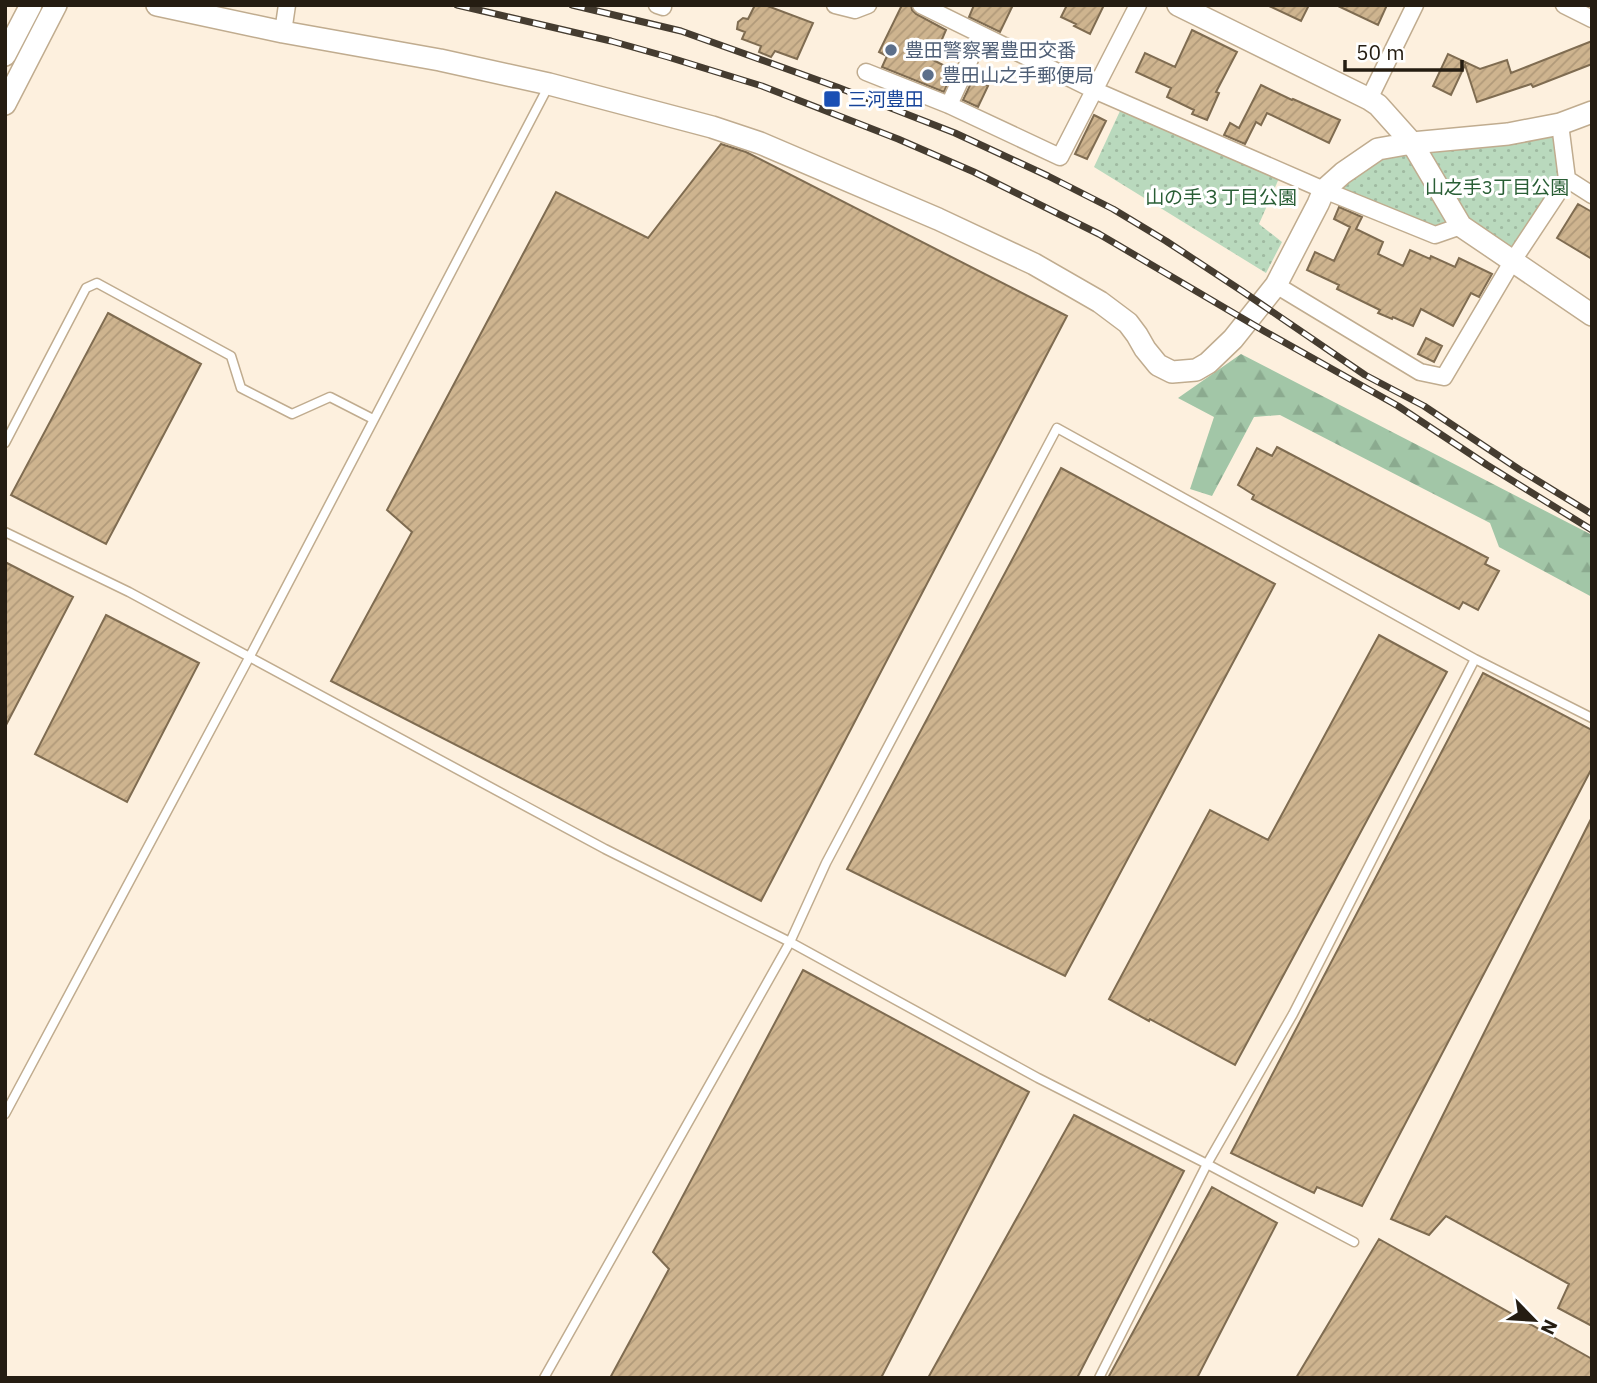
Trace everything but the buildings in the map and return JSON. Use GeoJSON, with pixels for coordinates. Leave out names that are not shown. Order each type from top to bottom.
{"type":"FeatureCollection","features":[{"type":"Feature","properties":{"kind":"street"},"geometry":{"type":"LineString","coordinates":[[5,55],[31,5]]}},
{"type":"Feature","properties":{"kind":"street"},"geometry":{"type":"LineString","coordinates":[[5,104],[56,5]]}},
{"type":"Feature","properties":{"kind":"street"},"geometry":{"type":"LineString","coordinates":[[157,5],[283,33],[440,60],[549,84],[760,143],[938,219],[1034,264],[1100,302],[1128,323],[1158,365],[1172,372],[1196,370],[1208,363],[1233,339],[1276,285],[1324,190],[1378,149],[1508,134],[1560,124],[1592,112]]}},
{"type":"Feature","properties":{"kind":"street"},"geometry":{"type":"LineString","coordinates":[[283,33],[287,5]]}},
{"type":"Feature","properties":{"kind":"street"},"geometry":{"type":"LineString","coordinates":[[835,5],[855,10],[868,5]]}},
{"type":"Feature","properties":{"kind":"street"},"geometry":{"type":"LineString","coordinates":[[921,5],[1094,90],[1324,190],[1434,235],[1461,226]]}},
{"type":"Feature","properties":{"kind":"street"},"geometry":{"type":"LineString","coordinates":[[866,72],[949,105],[1060,157],[1138,5]]}},
{"type":"Feature","properties":{"kind":"street"},"geometry":{"type":"LineString","coordinates":[[1178,5],[1378,105],[1412,143],[1461,226],[1592,315]]}},
{"type":"Feature","properties":{"kind":"street"},"geometry":{"type":"LineString","coordinates":[[1369,99],[1415,5]]}},
{"type":"Feature","properties":{"kind":"street"},"geometry":{"type":"LineString","coordinates":[[1564,5],[1592,19]]}},
{"type":"Feature","properties":{"kind":"street"},"geometry":{"type":"LineString","coordinates":[[949,105],[981,36]]}},
{"type":"Feature","properties":{"kind":"street"},"geometry":{"type":"LineString","coordinates":[[1276,285],[1420,372],[1444,377],[1512,262],[1567,179],[1560,124]]}},
{"type":"Feature","properties":{"kind":"street"},"geometry":{"type":"LineString","coordinates":[[1567,179],[1592,195]]}},
{"type":"Feature","properties":{"kind":"lane"},"geometry":{"type":"LineString","coordinates":[[5,1114],[249,658],[549,84]]}},
{"type":"Feature","properties":{"kind":"lane"},"geometry":{"type":"LineString","coordinates":[[5,443],[86,288],[97,283],[231,356],[241,388],[292,414],[330,397],[373,419]]}},
{"type":"Feature","properties":{"kind":"lane"},"geometry":{"type":"LineString","coordinates":[[544,1378],[790,942],[826,863],[1057,428],[1475,659],[1592,719]]}},
{"type":"Feature","properties":{"kind":"lane"},"geometry":{"type":"LineString","coordinates":[[5,532],[129,592],[605,849],[790,942],[1038,1078],[1354,1242]]}},
{"type":"Feature","properties":{"kind":"lane"},"geometry":{"type":"LineString","coordinates":[[1099,1378],[1207,1164],[1293,1014],[1475,659]]}},
{"type":"Feature","properties":{"kind":"green space","name":"山の手３丁目公園"},"geometry":{"type":"Polygon","coordinates":[[[1120,111],[1280,176],[1259,224],[1282,242],[1266,273],[1094,167],[1120,111]]]}},
{"type":"Feature","properties":{"kind":"green space","name":"山之手3丁目公園"},"geometry":{"type":"Polygon","coordinates":[[[1553,132],[1558,177],[1509,254],[1336,188],[1379,157],[1553,132]]]}},
{"type":"Feature","properties":{"kind":"green space"},"geometry":{"type":"Polygon","coordinates":[[[1241,354],[1592,535],[1592,597],[1499,547],[1490,523],[1280,415],[1254,417],[1212,496],[1190,489],[1214,417],[1178,398],[1241,354]]]}},
{"type":"Feature","properties":{"kind":"railway"},"geometry":{"type":"LineString","coordinates":[[457,5],[611,41],[762,86],[974,172],[1099,234],[1398,406],[1592,530]]}},
{"type":"Feature","properties":{"kind":"railway"},"geometry":{"type":"LineString","coordinates":[[572,5],[681,31],[837,87],[955,133],[1048,176],[1113,209],[1166,241],[1365,375],[1424,406],[1592,514]]}},
{"type":"Feature","properties":{"kind":"place","name":"豊田警察署豊田交番"},"geometry":{"type":"Point","coordinates":[891,50]}},
{"type":"Feature","properties":{"kind":"place","name":"豊田山之手郵便局"},"geometry":{"type":"Point","coordinates":[928,75]}},
{"type":"Feature","properties":{"kind":"place","name":"三河豊田"},"geometry":{"type":"Point","coordinates":[832,99]}}]}
